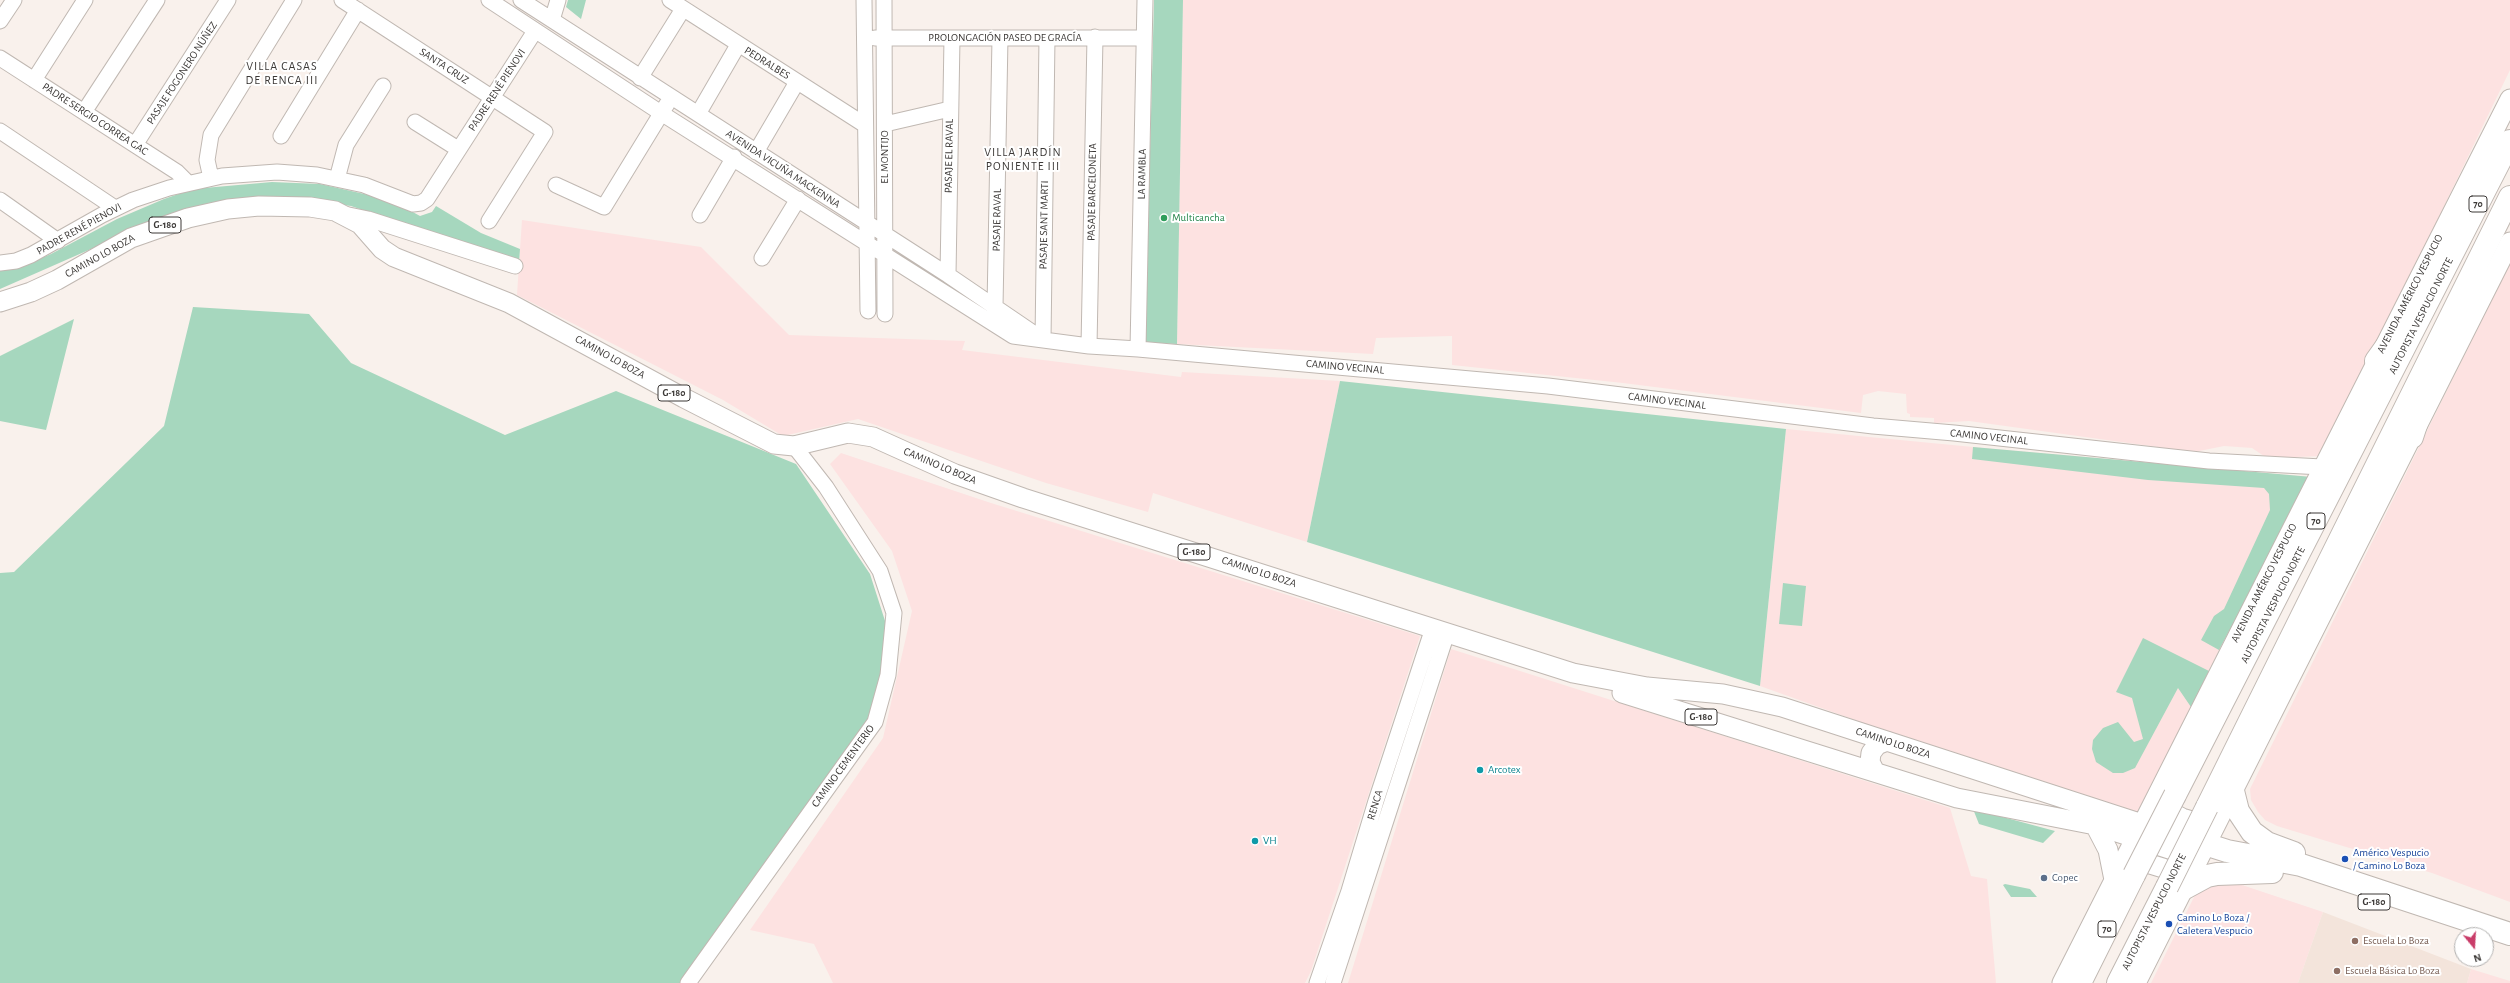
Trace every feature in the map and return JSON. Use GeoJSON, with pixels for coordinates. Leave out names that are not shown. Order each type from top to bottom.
{"type":"FeatureCollection","features":[{"type":"Feature","properties":{"kind":"highway","name":"AUTOPISTA VESPUCIO NORTE"},"geometry":{"type":"LineString","coordinates":[[2080,983],[2124,873],[2457,247],[2510,141]]}},
{"type":"Feature","properties":{"kind":"highway","name":"AUTOPISTA VESPUCIO NORTE"},"geometry":{"type":"LineString","coordinates":[[2118,983],[2175,888],[2212,815],[2452,314],[2510,197]]}},
{"type":"Feature","properties":{"kind":"highway"},"geometry":{"type":"LineString","coordinates":[[2376,361],[2457,247]]}},
{"type":"Feature","properties":{"kind":"highway"},"geometry":{"type":"LineString","coordinates":[[2412,437],[2452,314]]}},
{"type":"Feature","properties":{"kind":"highway"},"geometry":{"type":"LineString","coordinates":[[2233,791],[2238,811],[2252,832],[2275,847],[2313,862],[2329,874]]}},
{"type":"Feature","properties":{"kind":"highway","name":"G-180"},"geometry":{"type":"LineString","coordinates":[[2202,851],[2220,849],[2302,865],[2329,874],[2503,943]]}},
{"type":"Feature","properties":{"kind":"highway","name":"G-180"},"geometry":{"type":"LineString","coordinates":[[2202,851],[2454,928]]}},
{"type":"Feature","properties":{"kind":"highway"},"geometry":{"type":"LineString","coordinates":[[2175,888],[2207,876],[2218,874],[2272,872]]}},
{"type":"Feature","properties":{"kind":"main road","name":"AVENIDA AMÉRICO VESPUCIO"},"geometry":{"type":"LineString","coordinates":[[2062,983],[2124,873],[2139,830],[2165,797],[2322,468],[2510,99]]}},
{"type":"Feature","properties":{"kind":"main road","name":"CAMINO LO BOZA"},"geometry":{"type":"LineString","coordinates":[[0,302],[31,292],[57,280],[132,238],[188,218],[228,209],[275,206],[310,207],[344,214],[360,224],[382,249],[394,257],[509,303],[766,441],[782,446],[794,446],[842,434],[855,433],[873,437],[990,487],[1573,673],[1619,692],[1958,798],[2095,826],[2139,830]]}},
{"type":"Feature","properties":{"kind":"main road"},"geometry":{"type":"LineString","coordinates":[[2165,797],[2168,810],[2182,818],[2199,823],[2212,815],[2233,791],[2510,242]]}},
{"type":"Feature","properties":{"kind":"main road","name":"CAMINO LO BOZA"},"geometry":{"type":"LineString","coordinates":[[1573,673],[1626,684],[1723,694],[1782,707],[1887,741],[2202,851]]}},
{"type":"Feature","properties":{"kind":"main road"},"geometry":{"type":"LineString","coordinates":[[1875,772],[1870,762],[1871,753],[1877,745],[1887,741]]}},
{"type":"Feature","properties":{"kind":"main road"},"geometry":{"type":"LineString","coordinates":[[2136,983],[2175,888],[2202,851],[2212,815]]}},
{"type":"Feature","properties":{"kind":"main road"},"geometry":{"type":"LineString","coordinates":[[2095,826],[2108,850],[2124,873],[2140,861],[2163,868],[2171,873],[2175,888]]}},
{"type":"Feature","properties":{"kind":"street"},"geometry":{"type":"LineString","coordinates":[[0,21],[14,0]]}},
{"type":"Feature","properties":{"kind":"street"},"geometry":{"type":"LineString","coordinates":[[34,80],[85,0]]}},
{"type":"Feature","properties":{"kind":"street"},"geometry":{"type":"LineString","coordinates":[[84,112],[157,0]]}},
{"type":"Feature","properties":{"kind":"street","name":"PASAJE FOGONERO NÚÑEZ"},"geometry":{"type":"LineString","coordinates":[[135,145],[228,0]]}},
{"type":"Feature","properties":{"kind":"street"},"geometry":{"type":"LineString","coordinates":[[211,178],[207,160],[211,134],[294,0]]}},
{"type":"Feature","properties":{"kind":"street","name":"AVENIDA VICUÑA MACKENNA"},"geometry":{"type":"LineString","coordinates":[[489,0],[661,113],[734,157],[885,256],[1013,336]]}},
{"type":"Feature","properties":{"kind":"street","name":"AVENIDA VICUÑA MACKENNA"},"geometry":{"type":"LineString","coordinates":[[521,0],[587,44],[948,274],[1043,340]]}},
{"type":"Feature","properties":{"kind":"street"},"geometry":{"type":"LineString","coordinates":[[552,20],[558,0]]}},
{"type":"Feature","properties":{"kind":"street","name":"PEDRALBES"},"geometry":{"type":"LineString","coordinates":[[670,0],[738,46],[865,125]]}},
{"type":"Feature","properties":{"kind":"street","name":"EL MONTIJO"},"geometry":{"type":"LineString","coordinates":[[864,0],[868,311]]}},
{"type":"Feature","properties":{"kind":"street","name":"EL MONTIJO"},"geometry":{"type":"LineString","coordinates":[[884,0],[885,314]]}},
{"type":"Feature","properties":{"kind":"street","name":"LA RAMBLA"},"geometry":{"type":"LineString","coordinates":[[1138,349],[1145,0]]}},
{"type":"Feature","properties":{"kind":"street"},"geometry":{"type":"LineString","coordinates":[[281,136],[351,4]]}},
{"type":"Feature","properties":{"kind":"street","name":"SANTA CRUZ"},"geometry":{"type":"LineString","coordinates":[[351,4],[545,132],[489,221]]}},
{"type":"Feature","properties":{"kind":"street"},"geometry":{"type":"LineString","coordinates":[[640,78],[683,9]]}},
{"type":"Feature","properties":{"kind":"street","name":"PADRE RENÉ PIENOVI"},"geometry":{"type":"LineString","coordinates":[[0,262],[24,258],[115,208],[151,194],[211,178],[277,172],[337,178],[417,204],[427,199],[535,31]]}},
{"type":"Feature","properties":{"kind":"street","name":"PASAJE BARCELONETA"},"geometry":{"type":"LineString","coordinates":[[1088,346],[1095,37]]}},
{"type":"Feature","properties":{"kind":"street","name":"PROLONGACIÓN PASEO DE GRACÍA"},"geometry":{"type":"LineString","coordinates":[[865,38],[1144,38]]}},
{"type":"Feature","properties":{"kind":"street","name":"PASAJE EL RAVAL"},"geometry":{"type":"LineString","coordinates":[[948,274],[952,38]]}},
{"type":"Feature","properties":{"kind":"street","name":"PASAJE RAVAL"},"geometry":{"type":"LineString","coordinates":[[995,307],[1000,38]]}},
{"type":"Feature","properties":{"kind":"street","name":"PASAJE SANT MARTI"},"geometry":{"type":"LineString","coordinates":[[1043,340],[1047,38]]}},
{"type":"Feature","properties":{"kind":"street"},"geometry":{"type":"LineString","coordinates":[[578,59],[587,44]]}},
{"type":"Feature","properties":{"kind":"street"},"geometry":{"type":"LineString","coordinates":[[698,114],[738,46]]}},
{"type":"Feature","properties":{"kind":"street","name":"PADRE SERGIO CORREA GAC"},"geometry":{"type":"LineString","coordinates":[[0,58],[177,172],[188,183]]}},
{"type":"Feature","properties":{"kind":"street"},"geometry":{"type":"LineString","coordinates":[[756,152],[797,82]]}},
{"type":"Feature","properties":{"kind":"street"},"geometry":{"type":"LineString","coordinates":[[337,178],[349,140],[383,86]]}},
{"type":"Feature","properties":{"kind":"street"},"geometry":{"type":"LineString","coordinates":[[556,185],[604,207],[671,97]]}},
{"type":"Feature","properties":{"kind":"street"},"geometry":{"type":"LineString","coordinates":[[885,124],[950,109]]}},
{"type":"Feature","properties":{"kind":"street"},"geometry":{"type":"LineString","coordinates":[[415,122],[458,149]]}},
{"type":"Feature","properties":{"kind":"street"},"geometry":{"type":"LineString","coordinates":[[0,131],[115,208]]}},
{"type":"Feature","properties":{"kind":"street"},"geometry":{"type":"LineString","coordinates":[[700,215],[734,157]]}},
{"type":"Feature","properties":{"kind":"street"},"geometry":{"type":"LineString","coordinates":[[762,258],[798,199]]}},
{"type":"Feature","properties":{"kind":"street"},"geometry":{"type":"LineString","coordinates":[[0,200],[58,240]]}},
{"type":"Feature","properties":{"kind":"street","name":"CAMINO LO BOZA"},"geometry":{"type":"LineString","coordinates":[[344,214],[368,219],[515,266]]}},
{"type":"Feature","properties":{"kind":"street","name":"CAMINO VECINAL"},"geometry":{"type":"LineString","coordinates":[[1013,336],[1088,346],[1138,349],[1548,386],[1873,426],[1954,433],[2209,461],[2322,468]]}},
{"type":"Feature","properties":{"kind":"street","name":"CAMINO CEMENTERIO"},"geometry":{"type":"LineString","coordinates":[[688,983],[875,722],[888,675],[894,632],[894,613],[880,571],[826,487],[794,446]]}},
{"type":"Feature","properties":{"kind":"street","name":"RENCA"},"geometry":{"type":"LineString","coordinates":[[1333,983],[1356,893],[1440,630]]}},
{"type":"Feature","properties":{"kind":"street","name":"RENCA"},"geometry":{"type":"LineString","coordinates":[[1317,983],[1356,893]]}},
{"type":"Feature","properties":{"kind":"shaded area"},"geometry":{"type":"Polygon","coordinates":[[[1183,0],[2510,0],[2510,70],[2323,456],[2267,458],[2252,448],[2224,446],[2194,452],[1969,421],[1934,423],[1934,418],[1910,417],[1910,414],[1907,413],[1906,394],[1878,391],[1863,395],[1861,413],[1623,383],[1452,365],[1452,336],[1376,338],[1373,354],[1177,344],[1183,0]]]}},
{"type":"Feature","properties":{"kind":"shaded area"},"geometry":{"type":"Polygon","coordinates":[[[522,220],[701,247],[789,335],[965,341],[962,350],[1181,377],[1182,372],[1340,381],[1307,542],[1153,493],[1148,512],[1046,483],[858,419],[783,436],[723,400],[517,295],[522,220]]]}},
{"type":"Feature","properties":{"kind":"shaded area"},"geometry":{"type":"Polygon","coordinates":[[[2510,263],[2510,902],[2432,873],[2277,826],[2265,820],[2258,812],[2251,800],[2250,789],[2510,263]]]}},
{"type":"Feature","properties":{"kind":"shaded area"},"geometry":{"type":"Polygon","coordinates":[[[1786,429],[2312,477],[2219,650],[2139,813],[1981,765],[1760,686],[1786,429]]]}},
{"type":"Feature","properties":{"kind":"shaded area"},"geometry":{"type":"Polygon","coordinates":[[[841,453],[991,503],[1420,636],[1311,971],[1305,983],[833,983],[814,944],[750,930],[883,738],[912,611],[892,551],[830,464],[841,453]]]}},
{"type":"Feature","properties":{"kind":"shaded area"},"geometry":{"type":"Polygon","coordinates":[[[1451,649],[1950,808],[1971,876],[1987,879],[1996,983],[1348,983],[1451,649]]]}},
{"type":"Feature","properties":{"kind":"shaded area"},"geometry":{"type":"Polygon","coordinates":[[[2227,880],[2323,912],[2298,983],[2151,983],[2196,893],[2227,880]]]}},
{"type":"Feature","properties":{"kind":"shaded area","name":"Escuela Lo Boza"},"geometry":{"type":"Polygon","coordinates":[[[2323,912],[2454,962],[2454,967],[2466,967],[2471,969],[2467,983],[2298,983],[2323,912]]]}},
{"type":"Feature","properties":{"kind":"shaded area"},"geometry":{"type":"Polygon","coordinates":[[[2471,969],[2510,981],[2510,983],[2467,983],[2471,969]]]}},
{"type":"Feature","properties":{"kind":"green space"},"geometry":{"type":"Polygon","coordinates":[[[568,0],[586,0],[581,19],[566,7],[568,0]]]}},
{"type":"Feature","properties":{"kind":"green space"},"geometry":{"type":"Polygon","coordinates":[[[1154,0],[1183,0],[1177,344],[1145,343],[1154,0]]]}},
{"type":"Feature","properties":{"kind":"green space"},"geometry":{"type":"Polygon","coordinates":[[[272,182],[320,184],[391,200],[420,216],[432,212],[436,206],[481,233],[520,249],[519,263],[351,206],[287,198],[107,242],[0,289],[0,268],[24,265],[51,254],[117,219],[164,199],[193,189],[272,182]]]}},
{"type":"Feature","properties":{"kind":"green space"},"geometry":{"type":"Polygon","coordinates":[[[193,307],[309,314],[351,363],[505,435],[616,391],[796,464],[870,574],[886,624],[880,704],[682,983],[0,983],[0,573],[14,572],[164,426],[193,307]]]}},
{"type":"Feature","properties":{"kind":"green space"},"geometry":{"type":"Polygon","coordinates":[[[74,319],[46,430],[0,421],[0,356],[74,319]]]}},
{"type":"Feature","properties":{"kind":"green space"},"geometry":{"type":"Polygon","coordinates":[[[1340,381],[1786,429],[1760,686],[1307,542],[1340,381]]]}},
{"type":"Feature","properties":{"kind":"green space"},"geometry":{"type":"Polygon","coordinates":[[[1973,447],[2312,477],[2219,650],[2201,640],[2214,616],[2224,609],[2270,510],[2269,494],[2264,488],[2148,480],[1972,459],[1973,447]]]}},
{"type":"Feature","properties":{"kind":"green space"},"geometry":{"type":"Polygon","coordinates":[[[1783,583],[1806,586],[1802,626],[1779,624],[1783,583]]]}},
{"type":"Feature","properties":{"kind":"green space"},"geometry":{"type":"Polygon","coordinates":[[[2143,638],[2209,671],[2191,707],[2178,688],[2135,768],[2123,773],[2113,773],[2096,762],[2092,749],[2093,740],[2103,728],[2118,722],[2134,742],[2143,739],[2132,698],[2116,692],[2143,638]]]}},
{"type":"Feature","properties":{"kind":"green space"},"geometry":{"type":"Polygon","coordinates":[[[1973,809],[2055,831],[2043,843],[1979,824],[1973,809]]]}},
{"type":"Feature","properties":{"kind":"green space"},"geometry":{"type":"Polygon","coordinates":[[[2005,884],[2030,889],[2037,897],[2011,897],[2003,885],[2005,884]]]}},
{"type":"Feature","properties":{"kind":"place","name":"Multicancha"},"geometry":{"type":"Point","coordinates":[1164,218]}},
{"type":"Feature","properties":{"kind":"place","name":"Arcotex"},"geometry":{"type":"Point","coordinates":[1480,770]}},
{"type":"Feature","properties":{"kind":"place","name":"VH"},"geometry":{"type":"Point","coordinates":[1255,841]}},
{"type":"Feature","properties":{"kind":"place","name":"Américo Vespucio / Camino Lo Boza"},"geometry":{"type":"Point","coordinates":[2345,859]}},
{"type":"Feature","properties":{"kind":"place","name":"Copec"},"geometry":{"type":"Point","coordinates":[2044,878]}},
{"type":"Feature","properties":{"kind":"place","name":"Camino Lo Boza / Caletera Vespucio"},"geometry":{"type":"Point","coordinates":[2169,924]}},
{"type":"Feature","properties":{"kind":"place","name":"Escuela Lo Boza"},"geometry":{"type":"Point","coordinates":[2355,941]}},
{"type":"Feature","properties":{"kind":"place","name":"Escuela Básica Lo Boza"},"geometry":{"type":"Point","coordinates":[2337,971]}},
{"type":"Feature","properties":{"kind":"district","name":"VILLA CASAS DE RENCA III"},"geometry":{"type":"Point","coordinates":[282,73]}},
{"type":"Feature","properties":{"kind":"district","name":"VILLA JARDÍN PONIENTE III"},"geometry":{"type":"Point","coordinates":[1023,159]}}]}
